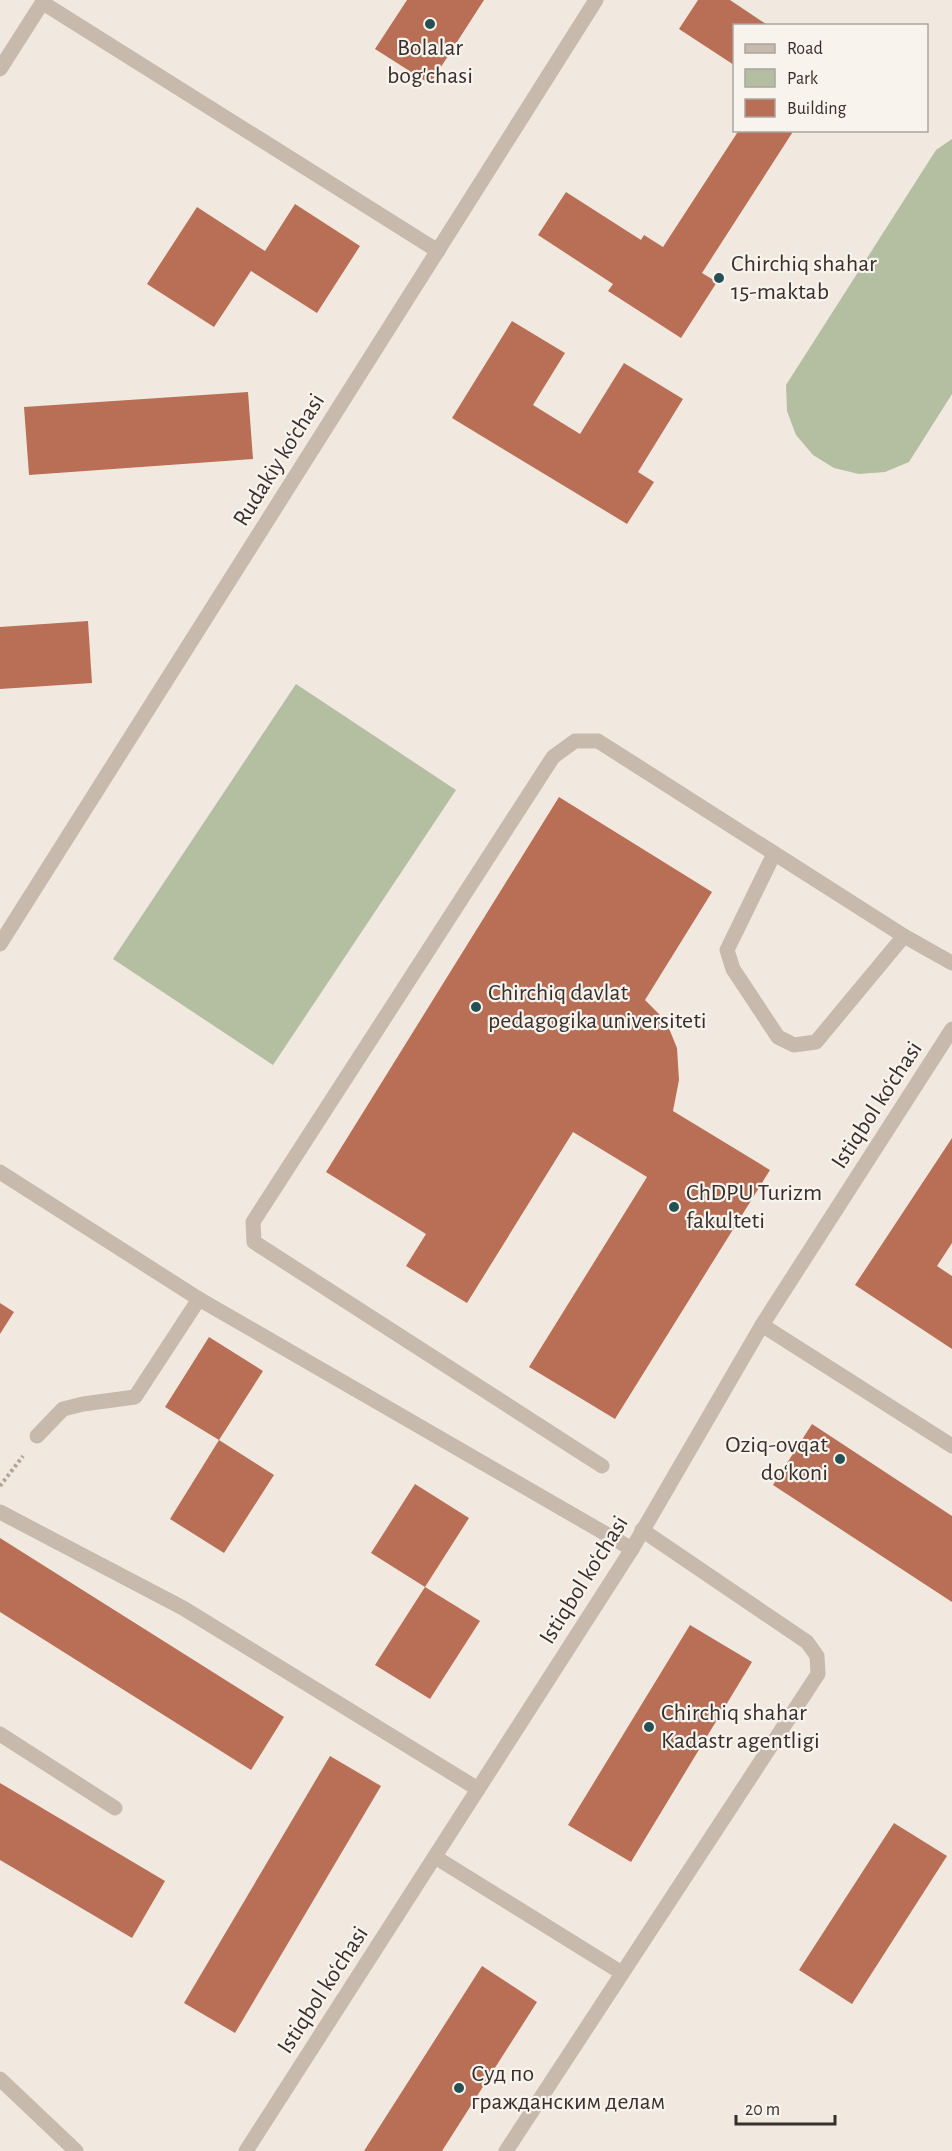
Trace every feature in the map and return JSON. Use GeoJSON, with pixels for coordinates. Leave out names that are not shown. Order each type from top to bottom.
{"type":"FeatureCollection","features":[{"type":"Feature","properties":{"kind":"street","name":"Rudakiy ko‘chasi"},"geometry":{"type":"LineString","coordinates":[[0,944],[596,0]]}},
{"type":"Feature","properties":{"kind":"street"},"geometry":{"type":"LineString","coordinates":[[0,69],[43,1],[438,251]]}},
{"type":"Feature","properties":{"kind":"street"},"geometry":{"type":"LineString","coordinates":[[602,1466],[254,1242],[253,1222],[553,757],[575,741],[598,741],[904,936],[952,963]]}},
{"type":"Feature","properties":{"kind":"street"},"geometry":{"type":"LineString","coordinates":[[774,854],[728,950],[733,969],[778,1037],[794,1045],[816,1042],[904,936]]}},
{"type":"Feature","properties":{"kind":"street","name":"Istiqbol ko‘chasi"},"geometry":{"type":"LineString","coordinates":[[246,2151],[632,1549],[762,1325],[952,1029]]}},
{"type":"Feature","properties":{"kind":"street"},"geometry":{"type":"LineString","coordinates":[[0,1172],[199,1299],[632,1549]]}},
{"type":"Feature","properties":{"kind":"street"},"geometry":{"type":"LineString","coordinates":[[37,1436],[63,1409],[135,1397],[199,1299]]}},
{"type":"Feature","properties":{"kind":"street"},"geometry":{"type":"LineString","coordinates":[[762,1325],[952,1446]]}},
{"type":"Feature","properties":{"kind":"street"},"geometry":{"type":"LineString","coordinates":[[0,1512],[183,1608],[478,1789]]}},
{"type":"Feature","properties":{"kind":"street"},"geometry":{"type":"LineString","coordinates":[[506,2151],[818,1674],[817,1656],[807,1642],[642,1530]]}},
{"type":"Feature","properties":{"kind":"street"},"geometry":{"type":"LineString","coordinates":[[0,1734],[115,1808]]}},
{"type":"Feature","properties":{"kind":"street"},"geometry":{"type":"LineString","coordinates":[[435,1857],[622,1973]]}},
{"type":"Feature","properties":{"kind":"street"},"geometry":{"type":"LineString","coordinates":[[0,2079],[76,2151]]}},
{"type":"Feature","properties":{"kind":"path"},"geometry":{"type":"LineString","coordinates":[[0,1486],[37,1436]]}},
{"type":"Feature","properties":{"kind":"green space"},"geometry":{"type":"Polygon","coordinates":[[[952,139],[952,394],[909,462],[885,472],[859,474],[834,468],[813,455],[796,435],[787,411],[786,385],[936,150],[952,139]]]}},
{"type":"Feature","properties":{"kind":"green space"},"geometry":{"type":"Polygon","coordinates":[[[296,684],[456,790],[273,1065],[113,959],[296,684]]]}},
{"type":"Feature","properties":{"kind":"building","name":"Bolalar bog'chasi"},"geometry":{"type":"Polygon","coordinates":[[[407,0],[484,0],[430,84],[375,49],[407,0]]]}},
{"type":"Feature","properties":{"kind":"building"},"geometry":{"type":"Polygon","coordinates":[[[698,0],[730,0],[766,24],[733,24],[733,64],[679,29],[698,0]]]}},
{"type":"Feature","properties":{"kind":"building"},"geometry":{"type":"Polygon","coordinates":[[[738,132],[793,132],[702,273],[717,282],[681,338],[608,291],[613,284],[538,235],[566,192],[641,240],[644,235],[663,247],[738,132]]]}},
{"type":"Feature","properties":{"kind":"building"},"geometry":{"type":"Polygon","coordinates":[[[295,204],[360,246],[317,313],[251,271],[214,327],[147,284],[197,207],[265,251],[295,204]]]}},
{"type":"Feature","properties":{"kind":"building"},"geometry":{"type":"Polygon","coordinates":[[[512,321],[565,353],[533,405],[580,434],[624,363],[683,399],[638,472],[654,482],[627,524],[452,418],[512,321]]]}},
{"type":"Feature","properties":{"kind":"building"},"geometry":{"type":"Polygon","coordinates":[[[248,392],[253,459],[29,475],[24,407],[248,392]]]}},
{"type":"Feature","properties":{"kind":"building"},"geometry":{"type":"Polygon","coordinates":[[[88,621],[92,683],[0,689],[0,627],[88,621]]]}},
{"type":"Feature","properties":{"kind":"building"},"geometry":{"type":"Polygon","coordinates":[[[559,797],[712,892],[645,1000],[666,1021],[677,1048],[679,1080],[673,1111],[770,1170],[615,1419],[529,1367],[647,1177],[573,1132],[467,1303],[406,1266],[426,1234],[326,1172],[559,797]]]}},
{"type":"Feature","properties":{"kind":"building"},"geometry":{"type":"Polygon","coordinates":[[[952,1138],[952,1243],[937,1266],[952,1276],[952,1349],[855,1285],[952,1138]]]}},
{"type":"Feature","properties":{"kind":"building"},"geometry":{"type":"Polygon","coordinates":[[[0,1303],[14,1312],[0,1334],[0,1303]]]}},
{"type":"Feature","properties":{"kind":"building"},"geometry":{"type":"Polygon","coordinates":[[[209,1337],[263,1371],[219,1440],[165,1407],[209,1337]]]}},
{"type":"Feature","properties":{"kind":"building"},"geometry":{"type":"Polygon","coordinates":[[[812,1424],[952,1516],[952,1602],[773,1485],[812,1424]]]}},
{"type":"Feature","properties":{"kind":"building"},"geometry":{"type":"Polygon","coordinates":[[[219,1440],[274,1475],[224,1553],[170,1519],[219,1440]]]}},
{"type":"Feature","properties":{"kind":"building"},"geometry":{"type":"Polygon","coordinates":[[[415,1484],[469,1518],[425,1587],[371,1553],[415,1484]]]}},
{"type":"Feature","properties":{"kind":"building"},"geometry":{"type":"Polygon","coordinates":[[[0,1538],[284,1717],[251,1770],[0,1612],[0,1538]]]}},
{"type":"Feature","properties":{"kind":"building"},"geometry":{"type":"Polygon","coordinates":[[[425,1587],[480,1621],[430,1699],[375,1665],[425,1587]]]}},
{"type":"Feature","properties":{"kind":"building"},"geometry":{"type":"Polygon","coordinates":[[[690,1625],[752,1662],[631,1862],[568,1825],[690,1625]]]}},
{"type":"Feature","properties":{"kind":"building"},"geometry":{"type":"Polygon","coordinates":[[[330,1756],[381,1786],[235,2033],[184,2003],[330,1756]]]}},
{"type":"Feature","properties":{"kind":"building"},"geometry":{"type":"Polygon","coordinates":[[[0,1783],[165,1881],[132,1938],[0,1860],[0,1783]]]}},
{"type":"Feature","properties":{"kind":"building"},"geometry":{"type":"Polygon","coordinates":[[[894,1823],[947,1856],[852,2004],[799,1970],[894,1823]]]}},
{"type":"Feature","properties":{"kind":"building"},"geometry":{"type":"Polygon","coordinates":[[[482,1966],[537,2002],[442,2151],[364,2151],[482,1966]]]}},
{"type":"Feature","properties":{"kind":"place","name":"Bolalar bog'chasi"},"geometry":{"type":"Point","coordinates":[430,24]}},
{"type":"Feature","properties":{"kind":"place","name":"Chirchiq shahar 15-maktab"},"geometry":{"type":"Point","coordinates":[719,278]}},
{"type":"Feature","properties":{"kind":"place","name":"Chirchiq davlat pedagogika universiteti"},"geometry":{"type":"Point","coordinates":[476,1007]}},
{"type":"Feature","properties":{"kind":"place","name":"ChDPU Turizm fakulteti"},"geometry":{"type":"Point","coordinates":[674,1207]}},
{"type":"Feature","properties":{"kind":"place","name":"Oziq-ovqat do‘koni"},"geometry":{"type":"Point","coordinates":[840,1459]}},
{"type":"Feature","properties":{"kind":"place","name":"Chirchiq shahar Kadastr agentligi"},"geometry":{"type":"Point","coordinates":[649,1727]}},
{"type":"Feature","properties":{"kind":"place","name":"Суд по гражданским делам"},"geometry":{"type":"Point","coordinates":[459,2088]}}]}
